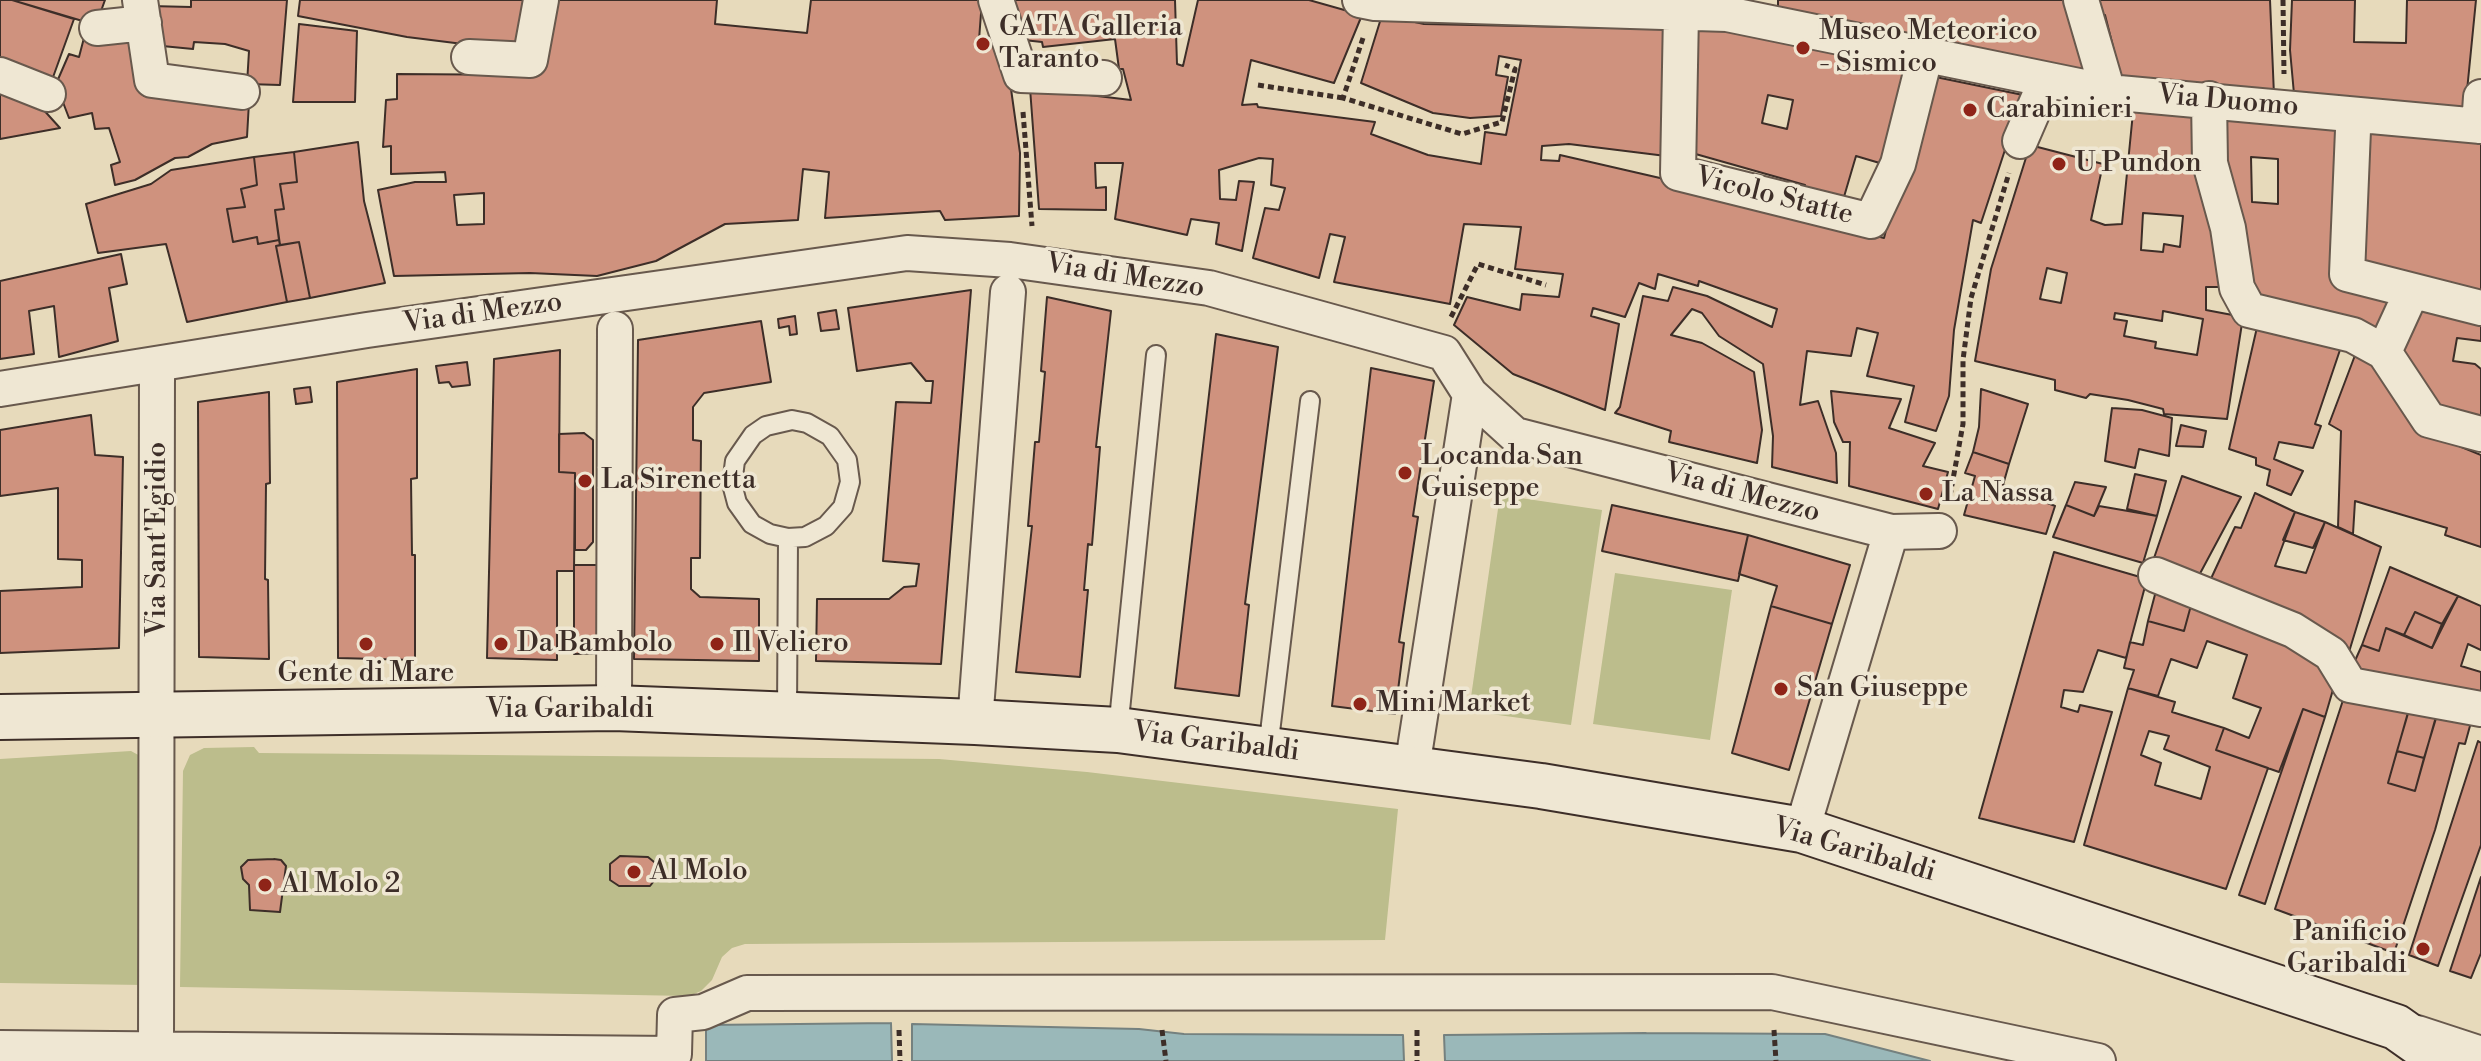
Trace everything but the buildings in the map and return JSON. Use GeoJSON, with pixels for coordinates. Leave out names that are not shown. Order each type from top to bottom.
{"type":"FeatureCollection","features":[{"type":"Feature","properties":{"kind":"main road","name":"Via Garibaldi"},"geometry":{"type":"LineString","coordinates":[[0,717],[614,708],[1118,730],[1412,768],[1802,830],[2396,1027],[2444,1061]]}},
{"type":"Feature","properties":{"kind":"street"},"geometry":{"type":"LineString","coordinates":[[469,57],[530,60],[541,0]]}},
{"type":"Feature","properties":{"kind":"street"},"geometry":{"type":"LineString","coordinates":[[996,0],[1021,75],[1104,78]]}},
{"type":"Feature","properties":{"kind":"street"},"geometry":{"type":"LineString","coordinates":[[2081,0],[2108,92]]}},
{"type":"Feature","properties":{"kind":"street","name":"Via Duomo"},"geometry":{"type":"LineString","coordinates":[[1367,2],[1727,14],[1925,57],[2108,92],[2285,107],[2480,116]]}},
{"type":"Feature","properties":{"kind":"street"},"geometry":{"type":"LineString","coordinates":[[97,28],[142,11],[152,80],[242,92]]}},
{"type":"Feature","properties":{"kind":"street","name":"Vicolo Statte"},"geometry":{"type":"LineString","coordinates":[[1681,13],[1678,173],[1871,221],[1898,164],[1925,57]]}},
{"type":"Feature","properties":{"kind":"street"},"geometry":{"type":"LineString","coordinates":[[0,75],[48,94]]}},
{"type":"Feature","properties":{"kind":"street"},"geometry":{"type":"LineString","coordinates":[[2020,141],[2046,81]]}},
{"type":"Feature","properties":{"kind":"street"},"geometry":{"type":"LineString","coordinates":[[2209,99],[2210,163],[2228,228],[2237,288],[2249,310],[2353,335],[2384,352],[2429,420],[2481,434]]}},
{"type":"Feature","properties":{"kind":"street"},"geometry":{"type":"LineString","coordinates":[[2353,130],[2347,274],[2411,293],[2481,308]]}},
{"type":"Feature","properties":{"kind":"street","name":"Via di Mezzo"},"geometry":{"type":"LineString","coordinates":[[0,389],[367,330],[907,253],[1009,276],[1209,288],[1444,353],[1470,394],[1515,435],[1891,532],[1939,531]]}},
{"type":"Feature","properties":{"kind":"street"},"geometry":{"type":"LineString","coordinates":[[975,722],[1009,276]]}},
{"type":"Feature","properties":{"kind":"street"},"geometry":{"type":"LineString","coordinates":[[2384,352],[2411,293]]}},
{"type":"Feature","properties":{"kind":"street"},"geometry":{"type":"LineString","coordinates":[[614,708],[615,329]]}},
{"type":"Feature","properties":{"kind":"street","name":"Via Sant'Egidio"},"geometry":{"type":"LineString","coordinates":[[156,1050],[157,364]]}},
{"type":"Feature","properties":{"kind":"street"},"geometry":{"type":"LineString","coordinates":[[1412,768],[1470,394]]}},
{"type":"Feature","properties":{"kind":"street"},"geometry":{"type":"LineString","coordinates":[[1802,830],[1891,532]]}},
{"type":"Feature","properties":{"kind":"street"},"geometry":{"type":"LineString","coordinates":[[2156,575],[2293,630],[2331,654],[2350,685],[2481,709]]}},
{"type":"Feature","properties":{"kind":"street"},"geometry":{"type":"LineString","coordinates":[[0,1048],[674,1054],[675,1015],[703,1012],[747,993],[1772,992],[2098,1061]]}},
{"type":"Feature","properties":{"kind":"street"},"geometry":{"type":"LineString","coordinates":[[2396,1027],[2481,1054]]}},
{"type":"Feature","properties":{"kind":"lane"},"geometry":{"type":"LineString","coordinates":[[1118,730],[1156,355]]}},
{"type":"Feature","properties":{"kind":"lane"},"geometry":{"type":"LineString","coordinates":[[1268,749],[1310,401]]}},
{"type":"Feature","properties":{"kind":"lane"},"geometry":{"type":"LineString","coordinates":[[792,420],[807,423],[830,436],[847,460],[850,482],[843,507],[826,526],[805,537],[788,538],[770,534],[752,524],[737,503],[732,484],[735,461],[753,435],[766,426],[792,420]]}},
{"type":"Feature","properties":{"kind":"lane"},"geometry":{"type":"LineString","coordinates":[[787,715],[788,538]]}},
{"type":"Feature","properties":{"kind":"path"},"geometry":{"type":"LineString","coordinates":[[2283,0],[2285,107]]}},
{"type":"Feature","properties":{"kind":"path"},"geometry":{"type":"LineString","coordinates":[[1343,98],[1367,2]]}},
{"type":"Feature","properties":{"kind":"path"},"geometry":{"type":"LineString","coordinates":[[1258,85],[1343,98],[1462,134],[1502,122],[1515,69],[1505,65]]}},
{"type":"Feature","properties":{"kind":"path"},"geometry":{"type":"LineString","coordinates":[[1009,276],[1009,233],[1032,231],[1021,75]]}},
{"type":"Feature","properties":{"kind":"path"},"geometry":{"type":"LineString","coordinates":[[1939,531],[1952,489],[1963,424],[1963,360],[1971,298],[1988,232],[2020,141]]}},
{"type":"Feature","properties":{"kind":"path"},"geometry":{"type":"LineString","coordinates":[[1435,351],[1478,264],[1546,285]]}},
{"type":"Feature","properties":{"kind":"green space"},"geometry":{"type":"Polygon","coordinates":[[[1500,495],[1602,510],[1571,725],[1469,711],[1500,495]]]}},
{"type":"Feature","properties":{"kind":"green space"},"geometry":{"type":"Polygon","coordinates":[[[1615,573],[1732,590],[1710,740],[1593,724],[1615,573]]]}},
{"type":"Feature","properties":{"kind":"green space"},"geometry":{"type":"Polygon","coordinates":[[[254,747],[259,753],[939,759],[1087,772],[1398,809],[1385,940],[745,944],[732,948],[722,957],[712,980],[701,991],[689,996],[180,987],[183,771],[190,755],[204,748],[254,747]]]}},
{"type":"Feature","properties":{"kind":"green space"},"geometry":{"type":"Polygon","coordinates":[[[131,751],[142,757],[145,985],[0,983],[0,759],[131,751]]]}},
{"type":"Feature","properties":{"kind":"water"},"geometry":{"type":"Polygon","coordinates":[[[891,1023],[892,1061],[706,1061],[706,1025],[891,1023]]]}},
{"type":"Feature","properties":{"kind":"water"},"geometry":{"type":"Polygon","coordinates":[[[912,1024],[1139,1029],[1184,1034],[1403,1035],[1404,1061],[912,1061],[912,1024]]]}},
{"type":"Feature","properties":{"kind":"water"},"geometry":{"type":"Polygon","coordinates":[[[1825,1034],[1930,1061],[1445,1061],[1444,1035],[1825,1034]]]}},
{"type":"Feature","properties":{"kind":"place","name":"GATA Galleria Taranto"},"geometry":{"type":"Point","coordinates":[983,44]}},
{"type":"Feature","properties":{"kind":"place","name":"Museo Meteorico - Sismico"},"geometry":{"type":"Point","coordinates":[1803,48]}},
{"type":"Feature","properties":{"kind":"place","name":"Carabinieri"},"geometry":{"type":"Point","coordinates":[1970,110]}},
{"type":"Feature","properties":{"kind":"place","name":"U Pundon"},"geometry":{"type":"Point","coordinates":[2059,164]}},
{"type":"Feature","properties":{"kind":"place","name":"Locanda San Guiseppe"},"geometry":{"type":"Point","coordinates":[1405,473]}},
{"type":"Feature","properties":{"kind":"place","name":"La Sirenetta"},"geometry":{"type":"Point","coordinates":[585,481]}},
{"type":"Feature","properties":{"kind":"place","name":"La Nassa"},"geometry":{"type":"Point","coordinates":[1926,494]}},
{"type":"Feature","properties":{"kind":"place","name":"Gente di Mare"},"geometry":{"type":"Point","coordinates":[366,644]}},
{"type":"Feature","properties":{"kind":"place","name":"Da Bambolo"},"geometry":{"type":"Point","coordinates":[501,644]}},
{"type":"Feature","properties":{"kind":"place","name":"Il Veliero"},"geometry":{"type":"Point","coordinates":[717,644]}},
{"type":"Feature","properties":{"kind":"place","name":"San Giuseppe"},"geometry":{"type":"Point","coordinates":[1781,689]}},
{"type":"Feature","properties":{"kind":"place","name":"Mini Market"},"geometry":{"type":"Point","coordinates":[1360,704]}},
{"type":"Feature","properties":{"kind":"place","name":"Al Molo"},"geometry":{"type":"Point","coordinates":[634,872]}},
{"type":"Feature","properties":{"kind":"place","name":"Al Molo 2"},"geometry":{"type":"Point","coordinates":[265,885]}},
{"type":"Feature","properties":{"kind":"place","name":"Panificio Garibaldi"},"geometry":{"type":"Point","coordinates":[2423,949]}}]}
